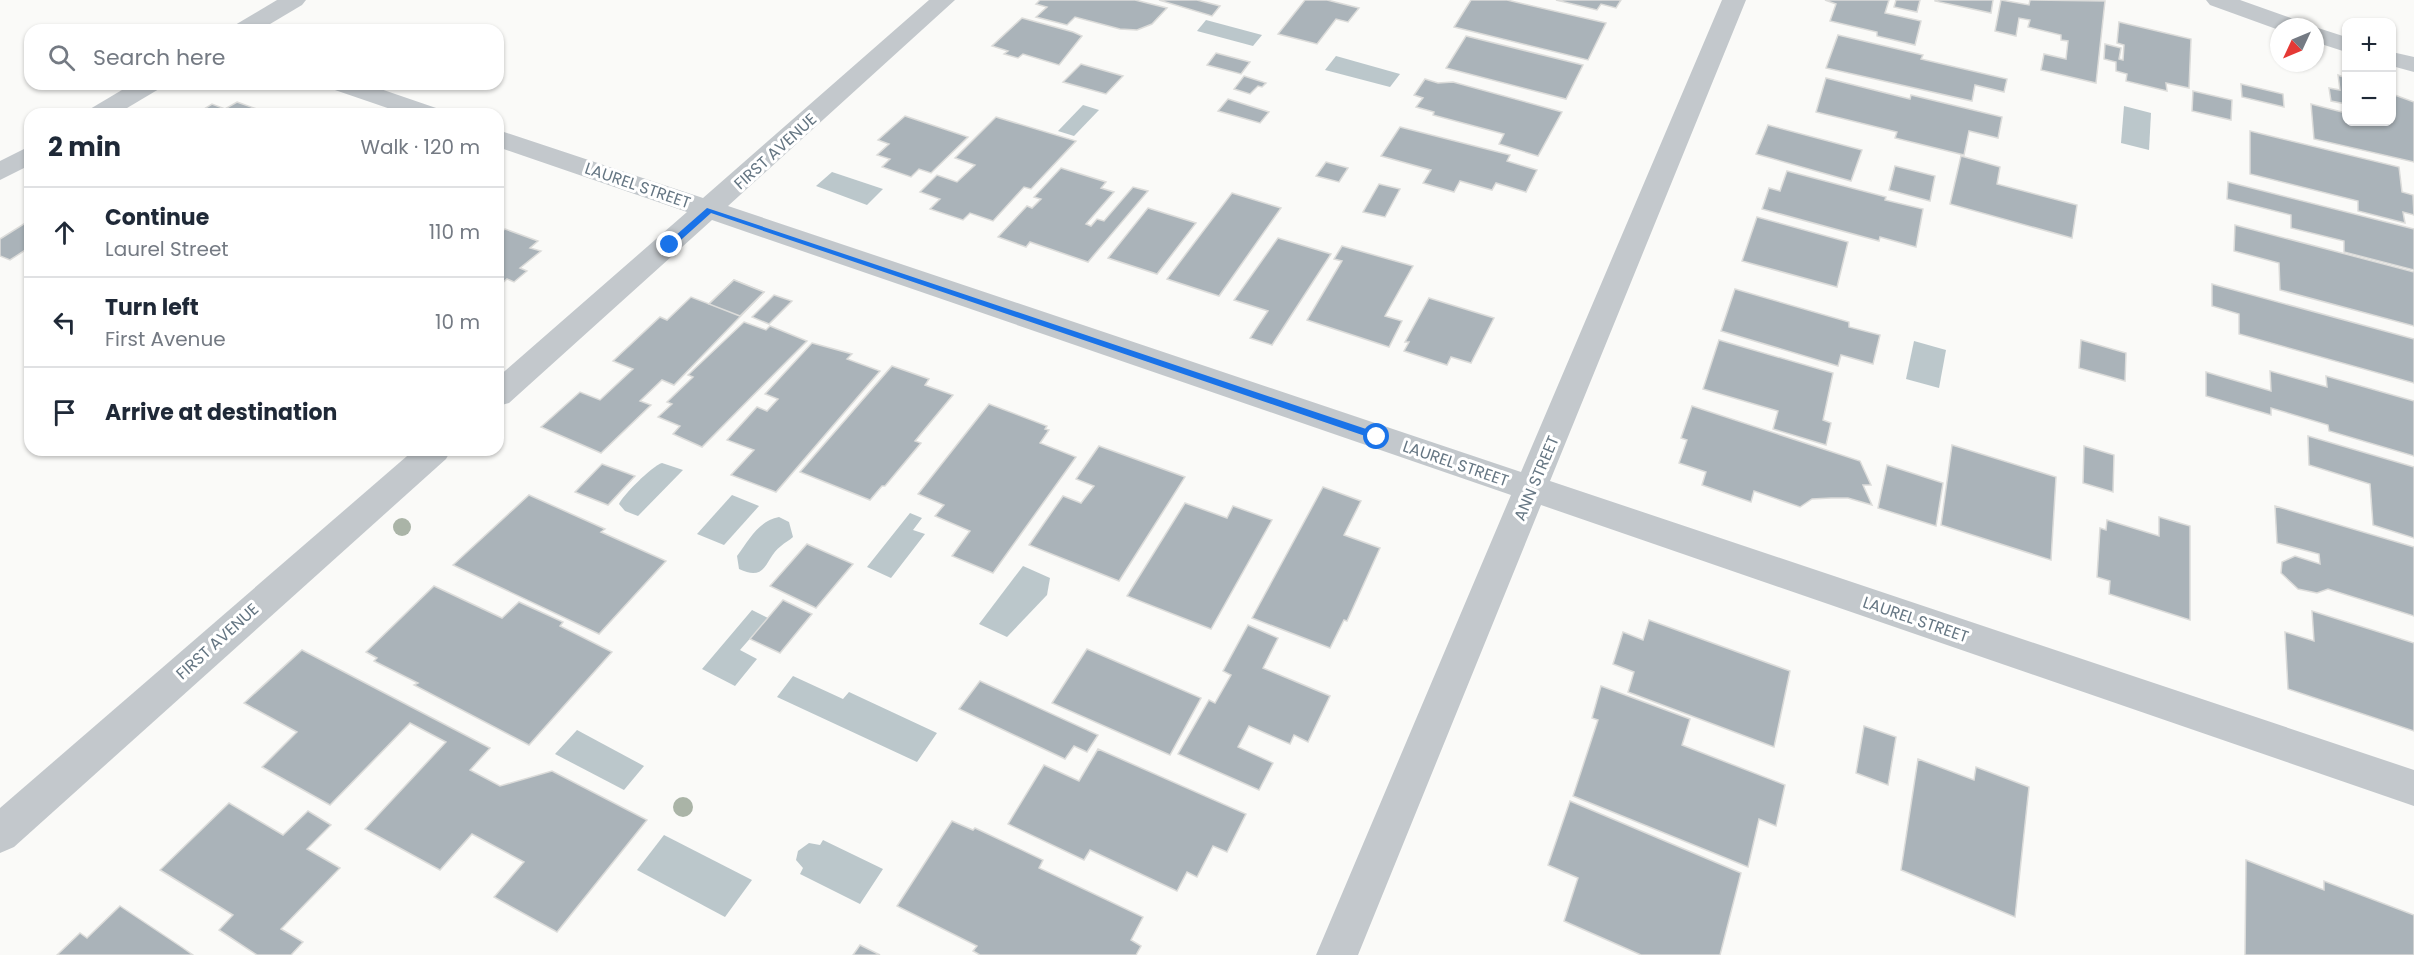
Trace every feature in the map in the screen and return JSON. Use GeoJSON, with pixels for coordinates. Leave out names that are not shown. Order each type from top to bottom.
{"type":"FeatureCollection","features":[{"type":"Feature","properties":{"kind":"street"},"geometry":{"type":"LineString","coordinates":[[253,24],[294,0]]}},
{"type":"Feature","properties":{"kind":"street","name":"FIRST AVENUE"},"geometry":{"type":"LineString","coordinates":[[504,390],[943,0]]}},
{"type":"Feature","properties":{"kind":"street","name":"ANN STREET"},"geometry":{"type":"LineString","coordinates":[[1337,955],[1734,0]]}},
{"type":"Feature","properties":{"kind":"street"},"geometry":{"type":"LineString","coordinates":[[2218,0],[2270,18]]}},
{"type":"Feature","properties":{"kind":"street"},"geometry":{"type":"LineString","coordinates":[[2324,37],[2342,44]]}},
{"type":"Feature","properties":{"kind":"street"},"geometry":{"type":"LineString","coordinates":[[2396,60],[2414,65]]}},
{"type":"Feature","properties":{"kind":"street"},"geometry":{"type":"LineString","coordinates":[[109,108],[140,90]]}},
{"type":"Feature","properties":{"kind":"street"},"geometry":{"type":"LineString","coordinates":[[359,90],[412,108]]}},
{"type":"Feature","properties":{"kind":"street","name":"LAUREL STREET"},"geometry":{"type":"LineString","coordinates":[[504,140],[2414,788]]}},
{"type":"Feature","properties":{"kind":"street"},"geometry":{"type":"LineString","coordinates":[[0,172],[24,158]]}},
{"type":"Feature","properties":{"kind":"street","name":"FIRST AVENUE"},"geometry":{"type":"LineString","coordinates":[[0,834],[428,456]]}},
{"type":"Feature","properties":{"kind":"shaded area"},"geometry":{"type":"Polygon","coordinates":[[[1206,20],[1262,35],[1253,46],[1197,31],[1206,20]]]}},
{"type":"Feature","properties":{"kind":"shaded area"},"geometry":{"type":"Polygon","coordinates":[[[1336,56],[1400,74],[1390,87],[1325,70],[1336,56]]]}},
{"type":"Feature","properties":{"kind":"shaded area"},"geometry":{"type":"Polygon","coordinates":[[[1083,105],[1099,110],[1074,136],[1058,131],[1083,105]]]}},
{"type":"Feature","properties":{"kind":"shaded area"},"geometry":{"type":"Polygon","coordinates":[[[2124,106],[2151,113],[2149,150],[2121,143],[2124,106]]]}},
{"type":"Feature","properties":{"kind":"shaded area"},"geometry":{"type":"Polygon","coordinates":[[[832,172],[883,189],[867,205],[816,186],[832,172]]]}},
{"type":"Feature","properties":{"kind":"shaded area"},"geometry":{"type":"Polygon","coordinates":[[[1914,341],[1946,350],[1939,388],[1906,379],[1914,341]]]}},
{"type":"Feature","properties":{"kind":"shaded area"},"geometry":{"type":"Polygon","coordinates":[[[662,463],[683,470],[638,516],[625,511],[619,504],[621,500],[645,475],[662,463]]]}},
{"type":"Feature","properties":{"kind":"shaded area"},"geometry":{"type":"Polygon","coordinates":[[[732,495],[759,506],[724,545],[697,534],[732,495]]]}},
{"type":"Feature","properties":{"kind":"shaded area"},"geometry":{"type":"Polygon","coordinates":[[[910,513],[922,518],[913,530],[925,534],[891,578],[867,567],[910,513]]]}},
{"type":"Feature","properties":{"kind":"shaded area"},"geometry":{"type":"Polygon","coordinates":[[[779,517],[789,522],[793,537],[776,551],[761,571],[756,573],[739,569],[737,556],[750,538],[765,523],[779,517]]]}},
{"type":"Feature","properties":{"kind":"shaded area"},"geometry":{"type":"Polygon","coordinates":[[[1023,566],[1050,578],[1047,595],[1007,637],[979,624],[1023,566]]]}},
{"type":"Feature","properties":{"kind":"shaded area"},"geometry":{"type":"Polygon","coordinates":[[[752,610],[768,618],[740,650],[757,659],[735,686],[702,669],[752,610]]]}},
{"type":"Feature","properties":{"kind":"shaded area"},"geometry":{"type":"Polygon","coordinates":[[[793,676],[843,699],[849,692],[937,733],[917,762],[777,697],[793,676]]]}},
{"type":"Feature","properties":{"kind":"shaded area"},"geometry":{"type":"Polygon","coordinates":[[[577,730],[644,766],[624,790],[555,754],[577,730]]]}},
{"type":"Feature","properties":{"kind":"shaded area"},"geometry":{"type":"Polygon","coordinates":[[[664,835],[752,880],[725,917],[637,870],[664,835]]]}},
{"type":"Feature","properties":{"kind":"shaded area"},"geometry":{"type":"Polygon","coordinates":[[[823,840],[883,869],[860,904],[800,874],[803,868],[796,860],[798,851],[809,843],[820,845],[823,840]]]}},
{"type":"Feature","properties":{"kind":"building"},"geometry":{"type":"Polygon","coordinates":[[[1040,0],[1135,0],[1167,8],[1152,24],[1137,30],[1120,29],[1075,17],[1067,25],[1036,17],[1047,7],[1036,4],[1040,0]]]}},
{"type":"Feature","properties":{"kind":"building"},"geometry":{"type":"Polygon","coordinates":[[[1159,0],[1197,0],[1220,6],[1212,16],[1159,0]]]}},
{"type":"Feature","properties":{"kind":"building"},"geometry":{"type":"Polygon","coordinates":[[[1305,0],[1327,0],[1359,8],[1348,22],[1336,19],[1317,44],[1278,34],[1305,0]]]}},
{"type":"Feature","properties":{"kind":"building"},"geometry":{"type":"Polygon","coordinates":[[[1471,0],[1507,0],[1606,23],[1588,60],[1454,27],[1471,0]]]}},
{"type":"Feature","properties":{"kind":"building"},"geometry":{"type":"Polygon","coordinates":[[[1556,0],[1621,0],[1616,8],[1601,4],[1597,10],[1556,0]]]}},
{"type":"Feature","properties":{"kind":"building"},"geometry":{"type":"Polygon","coordinates":[[[1825,0],[1889,0],[1885,13],[1921,21],[1915,45],[1877,36],[1877,32],[1830,21],[1836,4],[1825,0]]]}},
{"type":"Feature","properties":{"kind":"building"},"geometry":{"type":"Polygon","coordinates":[[[1896,0],[1920,0],[1917,12],[1894,7],[1896,0]]]}},
{"type":"Feature","properties":{"kind":"building"},"geometry":{"type":"Polygon","coordinates":[[[1935,0],[1993,0],[1991,13],[1935,1],[1935,0]]]}},
{"type":"Feature","properties":{"kind":"building"},"geometry":{"type":"Polygon","coordinates":[[[2001,0],[2029,5],[2030,0],[2105,1],[2096,83],[2041,70],[2044,54],[2066,59],[2068,41],[2061,40],[2061,35],[2028,27],[2030,20],[2019,18],[2016,36],[1995,31],[2001,0]]]}},
{"type":"Feature","properties":{"kind":"building"},"geometry":{"type":"Polygon","coordinates":[[[1022,18],[1082,36],[1059,65],[1023,54],[1018,58],[1004,54],[1008,51],[992,46],[1022,18]]]}},
{"type":"Feature","properties":{"kind":"building"},"geometry":{"type":"Polygon","coordinates":[[[2119,22],[2191,39],[2189,88],[2166,83],[2167,91],[2126,81],[2127,74],[2116,71],[2116,62],[2104,59],[2105,44],[2121,48],[2119,59],[2123,60],[2124,45],[2117,43],[2119,22]]]}},
{"type":"Feature","properties":{"kind":"building"},"geometry":{"type":"Polygon","coordinates":[[[1838,35],[1923,55],[1921,59],[2007,79],[2004,92],[1975,85],[1972,101],[1826,68],[1838,35]]]}},
{"type":"Feature","properties":{"kind":"building"},"geometry":{"type":"Polygon","coordinates":[[[1466,36],[1583,65],[1566,99],[1446,68],[1466,36]]]}},
{"type":"Feature","properties":{"kind":"building"},"geometry":{"type":"Polygon","coordinates":[[[1216,53],[1250,62],[1241,74],[1207,65],[1216,53]]]}},
{"type":"Feature","properties":{"kind":"building"},"geometry":{"type":"Polygon","coordinates":[[[1081,64],[1123,76],[1106,94],[1063,82],[1081,64]]]}},
{"type":"Feature","properties":{"kind":"building"},"geometry":{"type":"Polygon","coordinates":[[[2338,75],[2342,76],[2342,103],[2331,101],[2329,88],[2340,90],[2338,75]]]}},
{"type":"Feature","properties":{"kind":"building"},"geometry":{"type":"Polygon","coordinates":[[[1244,76],[1266,83],[1262,87],[1258,86],[1250,94],[1234,89],[1244,76]]]}},
{"type":"Feature","properties":{"kind":"building"},"geometry":{"type":"Polygon","coordinates":[[[1826,78],[1910,99],[1911,95],[2002,117],[1998,138],[1969,131],[1964,155],[1895,138],[1897,132],[1816,112],[1826,78]]]}},
{"type":"Feature","properties":{"kind":"building"},"geometry":{"type":"Polygon","coordinates":[[[1425,79],[1438,83],[1453,82],[1562,112],[1538,156],[1499,144],[1504,134],[1433,115],[1434,112],[1416,107],[1423,98],[1414,95],[1425,79]]]}},
{"type":"Feature","properties":{"kind":"building"},"geometry":{"type":"Polygon","coordinates":[[[2241,84],[2283,94],[2284,107],[2242,97],[2241,84]]]}},
{"type":"Feature","properties":{"kind":"building"},"geometry":{"type":"Polygon","coordinates":[[[2193,91],[2232,100],[2231,120],[2192,111],[2193,91]]]}},
{"type":"Feature","properties":{"kind":"building"},"geometry":{"type":"Polygon","coordinates":[[[2396,95],[2414,102],[2414,162],[2314,139],[2311,104],[2342,112],[2342,126],[2396,126],[2396,95]]]}},
{"type":"Feature","properties":{"kind":"building"},"geometry":{"type":"Polygon","coordinates":[[[1228,99],[1269,112],[1260,123],[1218,111],[1228,99]]]}},
{"type":"Feature","properties":{"kind":"building"},"geometry":{"type":"Polygon","coordinates":[[[237,102],[254,108],[227,108],[237,102]]]}},
{"type":"Feature","properties":{"kind":"building"},"geometry":{"type":"Polygon","coordinates":[[[212,104],[222,108],[206,108],[212,104]]]}},
{"type":"Feature","properties":{"kind":"building"},"geometry":{"type":"Polygon","coordinates":[[[905,116],[968,137],[931,173],[919,169],[911,177],[882,167],[890,159],[877,155],[889,144],[878,140],[905,116]]]}},
{"type":"Feature","properties":{"kind":"building"},"geometry":{"type":"Polygon","coordinates":[[[996,117],[1076,141],[1031,189],[1024,187],[993,221],[970,213],[963,220],[930,209],[940,199],[920,192],[937,175],[957,182],[975,165],[955,158],[996,117]]]}},
{"type":"Feature","properties":{"kind":"building"},"geometry":{"type":"Polygon","coordinates":[[[1768,125],[1862,150],[1851,181],[1756,154],[1768,125]]]}},
{"type":"Feature","properties":{"kind":"building"},"geometry":{"type":"Polygon","coordinates":[[[1400,127],[1510,155],[1507,161],[1537,170],[1526,192],[1496,183],[1492,190],[1460,181],[1454,192],[1423,183],[1431,170],[1381,156],[1400,127]]]}},
{"type":"Feature","properties":{"kind":"building"},"geometry":{"type":"Polygon","coordinates":[[[2250,131],[2399,167],[2402,192],[2413,195],[2414,215],[2403,212],[2405,223],[2358,211],[2358,201],[2250,174],[2250,131]]]}},
{"type":"Feature","properties":{"kind":"building"},"geometry":{"type":"Polygon","coordinates":[[[1961,156],[2000,167],[1997,184],[2077,205],[2072,238],[1950,204],[1961,156]]]}},
{"type":"Feature","properties":{"kind":"building"},"geometry":{"type":"Polygon","coordinates":[[[1326,162],[1348,168],[1339,182],[1316,176],[1326,162]]]}},
{"type":"Feature","properties":{"kind":"building"},"geometry":{"type":"Polygon","coordinates":[[[1895,166],[1935,176],[1930,201],[1889,190],[1895,166]]]}},
{"type":"Feature","properties":{"kind":"building"},"geometry":{"type":"Polygon","coordinates":[[[1061,168],[1106,182],[1101,188],[1114,192],[1086,224],[1091,226],[1097,219],[1104,221],[1133,187],[1148,191],[1088,262],[1030,242],[1026,247],[998,237],[1027,206],[1032,208],[1041,199],[1034,197],[1061,168]]]}},
{"type":"Feature","properties":{"kind":"building"},"geometry":{"type":"Polygon","coordinates":[[[1787,171],[1923,209],[1916,247],[1880,237],[1879,241],[1762,209],[1769,188],[1780,191],[1787,171]]]}},
{"type":"Feature","properties":{"kind":"building"},"geometry":{"type":"Polygon","coordinates":[[[2228,182],[2414,229],[2414,270],[2344,252],[2344,241],[2291,228],[2291,215],[2227,199],[2228,182]]]}},
{"type":"Feature","properties":{"kind":"building"},"geometry":{"type":"Polygon","coordinates":[[[1379,184],[1400,189],[1385,217],[1363,212],[1379,184]]]}},
{"type":"Feature","properties":{"kind":"building"},"geometry":{"type":"Polygon","coordinates":[[[1232,193],[1281,208],[1219,296],[1167,279],[1232,193]]]}},
{"type":"Feature","properties":{"kind":"building"},"geometry":{"type":"Polygon","coordinates":[[[1148,208],[1196,223],[1157,274],[1108,258],[1148,208]]]}},
{"type":"Feature","properties":{"kind":"building"},"geometry":{"type":"Polygon","coordinates":[[[1757,217],[1848,242],[1837,287],[1742,261],[1757,217]]]}},
{"type":"Feature","properties":{"kind":"building"},"geometry":{"type":"Polygon","coordinates":[[[24,224],[24,251],[10,260],[0,256],[0,239],[24,224]]]}},
{"type":"Feature","properties":{"kind":"building"},"geometry":{"type":"Polygon","coordinates":[[[2235,225],[2414,272],[2414,326],[2280,290],[2279,263],[2234,251],[2235,225]]]}},
{"type":"Feature","properties":{"kind":"building"},"geometry":{"type":"Polygon","coordinates":[[[504,230],[538,241],[530,248],[541,251],[520,268],[527,271],[514,282],[507,279],[504,282],[504,230]]]}},
{"type":"Feature","properties":{"kind":"building"},"geometry":{"type":"Polygon","coordinates":[[[1278,238],[1331,254],[1272,345],[1250,338],[1268,311],[1234,300],[1278,238]]]}},
{"type":"Feature","properties":{"kind":"building"},"geometry":{"type":"Polygon","coordinates":[[[1342,246],[1413,266],[1385,316],[1402,321],[1389,347],[1307,320],[1342,261],[1334,259],[1342,246]]]}},
{"type":"Feature","properties":{"kind":"building"},"geometry":{"type":"Polygon","coordinates":[[[734,280],[764,292],[674,385],[662,380],[640,401],[651,405],[601,453],[541,427],[580,392],[600,400],[633,369],[613,361],[660,317],[667,320],[691,297],[709,304],[734,280]]]}},
{"type":"Feature","properties":{"kind":"building"},"geometry":{"type":"Polygon","coordinates":[[[734,280],[764,292],[740,316],[709,304],[734,280]]]}},
{"type":"Feature","properties":{"kind":"building"},"geometry":{"type":"Polygon","coordinates":[[[2212,284],[2414,339],[2414,383],[2239,334],[2239,314],[2212,306],[2212,284]]]}},
{"type":"Feature","properties":{"kind":"building"},"geometry":{"type":"Polygon","coordinates":[[[1735,289],[1849,322],[1849,327],[1880,335],[1873,364],[1841,355],[1838,366],[1721,331],[1735,289]]]}},
{"type":"Feature","properties":{"kind":"building"},"geometry":{"type":"Polygon","coordinates":[[[774,295],[792,301],[769,324],[752,317],[774,295]]]}},
{"type":"Feature","properties":{"kind":"building"},"geometry":{"type":"Polygon","coordinates":[[[1429,298],[1494,318],[1471,363],[1451,357],[1447,365],[1404,351],[1409,342],[1405,342],[1429,298]]]}},
{"type":"Feature","properties":{"kind":"building"},"geometry":{"type":"Polygon","coordinates":[[[744,322],[766,330],[770,326],[807,341],[702,447],[673,434],[680,426],[658,417],[672,404],[667,402],[693,377],[688,375],[744,322]]]}},
{"type":"Feature","properties":{"kind":"building"},"geometry":{"type":"Polygon","coordinates":[[[1719,340],[1833,373],[1823,420],[1831,423],[1826,445],[1773,429],[1778,411],[1703,389],[1719,340]]]}},
{"type":"Feature","properties":{"kind":"building"},"geometry":{"type":"Polygon","coordinates":[[[2081,340],[2126,353],[2125,381],[2079,368],[2081,340]]]}},
{"type":"Feature","properties":{"kind":"building"},"geometry":{"type":"Polygon","coordinates":[[[812,343],[852,354],[847,359],[880,371],[776,492],[731,475],[754,450],[727,440],[757,407],[767,411],[778,399],[765,394],[812,343]]]}},
{"type":"Feature","properties":{"kind":"building"},"geometry":{"type":"Polygon","coordinates":[[[892,366],[929,379],[925,385],[953,395],[915,441],[921,443],[885,486],[882,486],[870,500],[800,472],[892,366]]]}},
{"type":"Feature","properties":{"kind":"building"},"geometry":{"type":"Polygon","coordinates":[[[2270,371],[2327,387],[2326,376],[2414,401],[2414,456],[2329,431],[2328,425],[2271,408],[2271,415],[2206,396],[2206,372],[2271,391],[2270,371]]]}},
{"type":"Feature","properties":{"kind":"building"},"geometry":{"type":"Polygon","coordinates":[[[989,404],[1047,426],[1045,429],[1049,430],[1040,443],[1076,457],[993,573],[952,556],[970,531],[935,516],[944,505],[918,494],[989,404]]]}},
{"type":"Feature","properties":{"kind":"building"},"geometry":{"type":"Polygon","coordinates":[[[1692,406],[1860,461],[1871,485],[1863,485],[1872,505],[1848,498],[1831,498],[1812,499],[1800,507],[1754,491],[1751,502],[1702,485],[1706,472],[1679,463],[1687,440],[1681,438],[1692,406]]]}},
{"type":"Feature","properties":{"kind":"building"},"geometry":{"type":"Polygon","coordinates":[[[2308,436],[2414,467],[2414,538],[2373,525],[2370,484],[2309,465],[2308,436]]]}},
{"type":"Feature","properties":{"kind":"building"},"geometry":{"type":"Polygon","coordinates":[[[1952,445],[2056,477],[2051,560],[1941,525],[1952,445]]]}},
{"type":"Feature","properties":{"kind":"building"},"geometry":{"type":"Polygon","coordinates":[[[1099,446],[1185,477],[1119,581],[1029,545],[1063,496],[1081,503],[1094,486],[1076,479],[1099,446]]]}},
{"type":"Feature","properties":{"kind":"building"},"geometry":{"type":"Polygon","coordinates":[[[2084,446],[2114,455],[2113,492],[2083,483],[2084,446]]]}},
{"type":"Feature","properties":{"kind":"building"},"geometry":{"type":"Polygon","coordinates":[[[602,464],[635,476],[608,505],[575,492],[602,464]]]}},
{"type":"Feature","properties":{"kind":"building"},"geometry":{"type":"Polygon","coordinates":[[[1887,465],[1943,483],[1936,526],[1878,508],[1887,465]]]}},
{"type":"Feature","properties":{"kind":"building"},"geometry":{"type":"Polygon","coordinates":[[[1323,487],[1361,501],[1344,535],[1380,548],[1347,621],[1344,620],[1330,648],[1252,618],[1323,487]]]}},
{"type":"Feature","properties":{"kind":"building"},"geometry":{"type":"Polygon","coordinates":[[[529,495],[605,529],[601,532],[666,561],[599,634],[453,565],[529,495]]]}},
{"type":"Feature","properties":{"kind":"building"},"geometry":{"type":"Polygon","coordinates":[[[1185,503],[1227,518],[1233,506],[1272,520],[1211,629],[1127,596],[1185,503]]]}},
{"type":"Feature","properties":{"kind":"building"},"geometry":{"type":"Polygon","coordinates":[[[2275,506],[2414,547],[2414,616],[2328,589],[2317,593],[2298,589],[2281,573],[2282,562],[2295,556],[2320,564],[2319,554],[2277,543],[2275,506]]]}},
{"type":"Feature","properties":{"kind":"building"},"geometry":{"type":"Polygon","coordinates":[[[2159,517],[2190,526],[2190,620],[2109,594],[2110,581],[2097,577],[2100,528],[2106,530],[2107,520],[2159,536],[2159,517]]]}},
{"type":"Feature","properties":{"kind":"building"},"geometry":{"type":"Polygon","coordinates":[[[807,544],[853,564],[816,608],[770,586],[807,544]]]}},
{"type":"Feature","properties":{"kind":"building"},"geometry":{"type":"Polygon","coordinates":[[[434,586],[502,618],[519,602],[563,622],[560,626],[612,652],[529,745],[414,685],[418,683],[374,661],[377,658],[366,652],[434,586]]]}},
{"type":"Feature","properties":{"kind":"building"},"geometry":{"type":"Polygon","coordinates":[[[783,600],[812,614],[780,653],[750,639],[783,600]]]}},
{"type":"Feature","properties":{"kind":"building"},"geometry":{"type":"Polygon","coordinates":[[[2312,611],[2414,643],[2414,731],[2288,689],[2285,632],[2314,641],[2312,611]]]}},
{"type":"Feature","properties":{"kind":"building"},"geometry":{"type":"Polygon","coordinates":[[[1649,620],[1790,671],[1774,747],[1628,692],[1634,672],[1613,664],[1623,632],[1643,640],[1649,620]]]}},
{"type":"Feature","properties":{"kind":"building"},"geometry":{"type":"Polygon","coordinates":[[[1248,625],[1278,638],[1263,668],[1330,696],[1308,742],[1294,735],[1290,744],[1249,726],[1238,747],[1273,763],[1259,790],[1178,754],[1209,700],[1215,703],[1231,675],[1223,671],[1248,625]]]}},
{"type":"Feature","properties":{"kind":"building"},"geometry":{"type":"Polygon","coordinates":[[[1087,649],[1201,698],[1170,755],[1052,703],[1087,649]]]}},
{"type":"Feature","properties":{"kind":"building"},"geometry":{"type":"Polygon","coordinates":[[[302,650],[490,748],[470,770],[500,786],[552,771],[647,820],[557,932],[494,897],[524,862],[472,834],[440,870],[365,829],[446,742],[410,723],[330,805],[262,767],[297,732],[244,703],[302,650]]]}},
{"type":"Feature","properties":{"kind":"building"},"geometry":{"type":"Polygon","coordinates":[[[980,681],[1098,735],[1087,752],[1074,746],[1065,759],[959,709],[980,681]]]}},
{"type":"Feature","properties":{"kind":"building"},"geometry":{"type":"Polygon","coordinates":[[[1601,686],[1690,719],[1682,745],[1785,785],[1776,826],[1759,819],[1748,867],[1573,796],[1598,720],[1592,718],[1601,686]]]}},
{"type":"Feature","properties":{"kind":"building"},"geometry":{"type":"Polygon","coordinates":[[[1864,726],[1896,737],[1888,785],[1856,773],[1864,726]]]}},
{"type":"Feature","properties":{"kind":"building"},"geometry":{"type":"Polygon","coordinates":[[[1098,749],[1246,814],[1227,852],[1213,846],[1197,877],[1187,872],[1177,891],[1090,850],[1084,860],[1008,824],[1044,765],[1079,781],[1098,749]]]}},
{"type":"Feature","properties":{"kind":"building"},"geometry":{"type":"Polygon","coordinates":[[[1918,759],[1974,780],[1976,767],[2029,787],[2015,917],[1901,870],[1918,759]]]}},
{"type":"Feature","properties":{"kind":"building"},"geometry":{"type":"Polygon","coordinates":[[[1570,801],[1741,873],[1720,955],[1641,955],[1564,921],[1578,878],[1548,865],[1570,801]]]}},
{"type":"Feature","properties":{"kind":"building"},"geometry":{"type":"Polygon","coordinates":[[[229,803],[283,835],[308,811],[331,825],[307,849],[340,868],[281,929],[303,942],[291,955],[257,955],[219,930],[233,915],[160,870],[229,803]]]}},
{"type":"Feature","properties":{"kind":"building"},"geometry":{"type":"Polygon","coordinates":[[[952,821],[973,830],[975,828],[1043,860],[1039,868],[1143,917],[1131,940],[1141,946],[1136,955],[980,955],[973,951],[977,946],[897,906],[952,821]]]}},
{"type":"Feature","properties":{"kind":"building"},"geometry":{"type":"Polygon","coordinates":[[[2246,860],[2324,890],[2324,881],[2414,915],[2414,955],[2245,955],[2246,860]]]}},
{"type":"Feature","properties":{"kind":"building"},"geometry":{"type":"Polygon","coordinates":[[[120,906],[193,955],[57,955],[80,933],[87,938],[120,906]]]}},
{"type":"Feature","properties":{"kind":"building"},"geometry":{"type":"Polygon","coordinates":[[[860,945],[880,955],[853,955],[860,945]]]}},
{"type":"Feature","properties":{"kind":"route"},"geometry":{"type":"LineString","coordinates":[[670,245],[710,209],[1377,437]]}}]}
